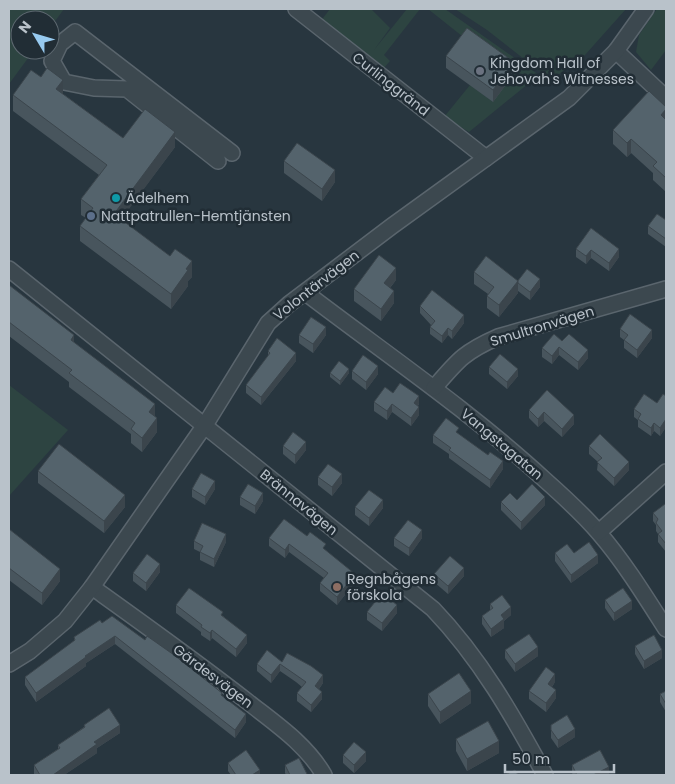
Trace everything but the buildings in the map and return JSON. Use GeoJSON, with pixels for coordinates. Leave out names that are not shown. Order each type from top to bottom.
{"type":"FeatureCollection","features":[{"type":"Feature","properties":{"kind":"street","name":"Curlinggränd"},"geometry":{"type":"LineString","coordinates":[[296,9],[486,158]]}},
{"type":"Feature","properties":{"kind":"street","name":"Volontärvägen"},"geometry":{"type":"LineString","coordinates":[[9,664],[30,651],[65,621],[92,587],[205,425],[268,323],[289,304],[569,98],[616,51],[646,9]]}},
{"type":"Feature","properties":{"kind":"street"},"geometry":{"type":"LineString","coordinates":[[218,161],[127,89],[94,88],[64,82],[52,61],[60,44],[75,32],[232,153]]}},
{"type":"Feature","properties":{"kind":"street"},"geometry":{"type":"LineString","coordinates":[[616,51],[666,98]]}},
{"type":"Feature","properties":{"kind":"street","name":"Brännavägen"},"geometry":{"type":"LineString","coordinates":[[9,269],[439,615],[470,651],[484,672],[516,721],[545,775]]}},
{"type":"Feature","properties":{"kind":"street","name":"Smultronvägen"},"geometry":{"type":"LineString","coordinates":[[434,388],[462,356],[475,347],[498,337],[666,289]]}},
{"type":"Feature","properties":{"kind":"street","name":"Vangstagatan"},"geometry":{"type":"LineString","coordinates":[[306,293],[434,388],[510,448],[599,532],[642,591],[666,629]]}},
{"type":"Feature","properties":{"kind":"street"},"geometry":{"type":"LineString","coordinates":[[599,532],[666,472]]}},
{"type":"Feature","properties":{"kind":"street","name":"Gärdesvägen"},"geometry":{"type":"LineString","coordinates":[[92,587],[206,669],[297,741],[314,758],[324,775]]}},
{"type":"Feature","properties":{"kind":"green space"},"geometry":{"type":"Polygon","coordinates":[[[9,9],[64,9],[60,14],[60,10],[10,10],[10,60],[27,60],[9,84],[9,9]]]}},
{"type":"Feature","properties":{"kind":"green space"},"geometry":{"type":"Polygon","coordinates":[[[330,9],[371,9],[390,28],[374,50],[407,9],[420,9],[384,55],[390,61],[382,70],[320,22],[330,9]]]}},
{"type":"Feature","properties":{"kind":"green space"},"geometry":{"type":"Polygon","coordinates":[[[428,9],[445,9],[539,75],[469,132],[444,117],[470,85],[493,102],[467,40],[428,9]]]}},
{"type":"Feature","properties":{"kind":"green space"},"geometry":{"type":"Polygon","coordinates":[[[455,9],[626,9],[585,55],[551,80],[487,30],[455,9]]]}},
{"type":"Feature","properties":{"kind":"green space"},"geometry":{"type":"Polygon","coordinates":[[[657,9],[666,9],[666,50],[651,70],[636,52],[639,35],[657,9]]]}},
{"type":"Feature","properties":{"kind":"green space"},"geometry":{"type":"Polygon","coordinates":[[[9,385],[68,430],[9,496],[9,385]]]}},
{"type":"Feature","properties":{"kind":"place","name":"Kingdom Hall of Jehovah's Witnesses"},"geometry":{"type":"Point","coordinates":[480,71]}},
{"type":"Feature","properties":{"kind":"place","name":"Ädelhem"},"geometry":{"type":"Point","coordinates":[116,198]}},
{"type":"Feature","properties":{"kind":"place","name":"Nattpatrullen-Hemtjänsten"},"geometry":{"type":"Point","coordinates":[91,216]}},
{"type":"Feature","properties":{"kind":"place","name":"Regnbågens förskola"},"geometry":{"type":"Point","coordinates":[337,587]}}]}
